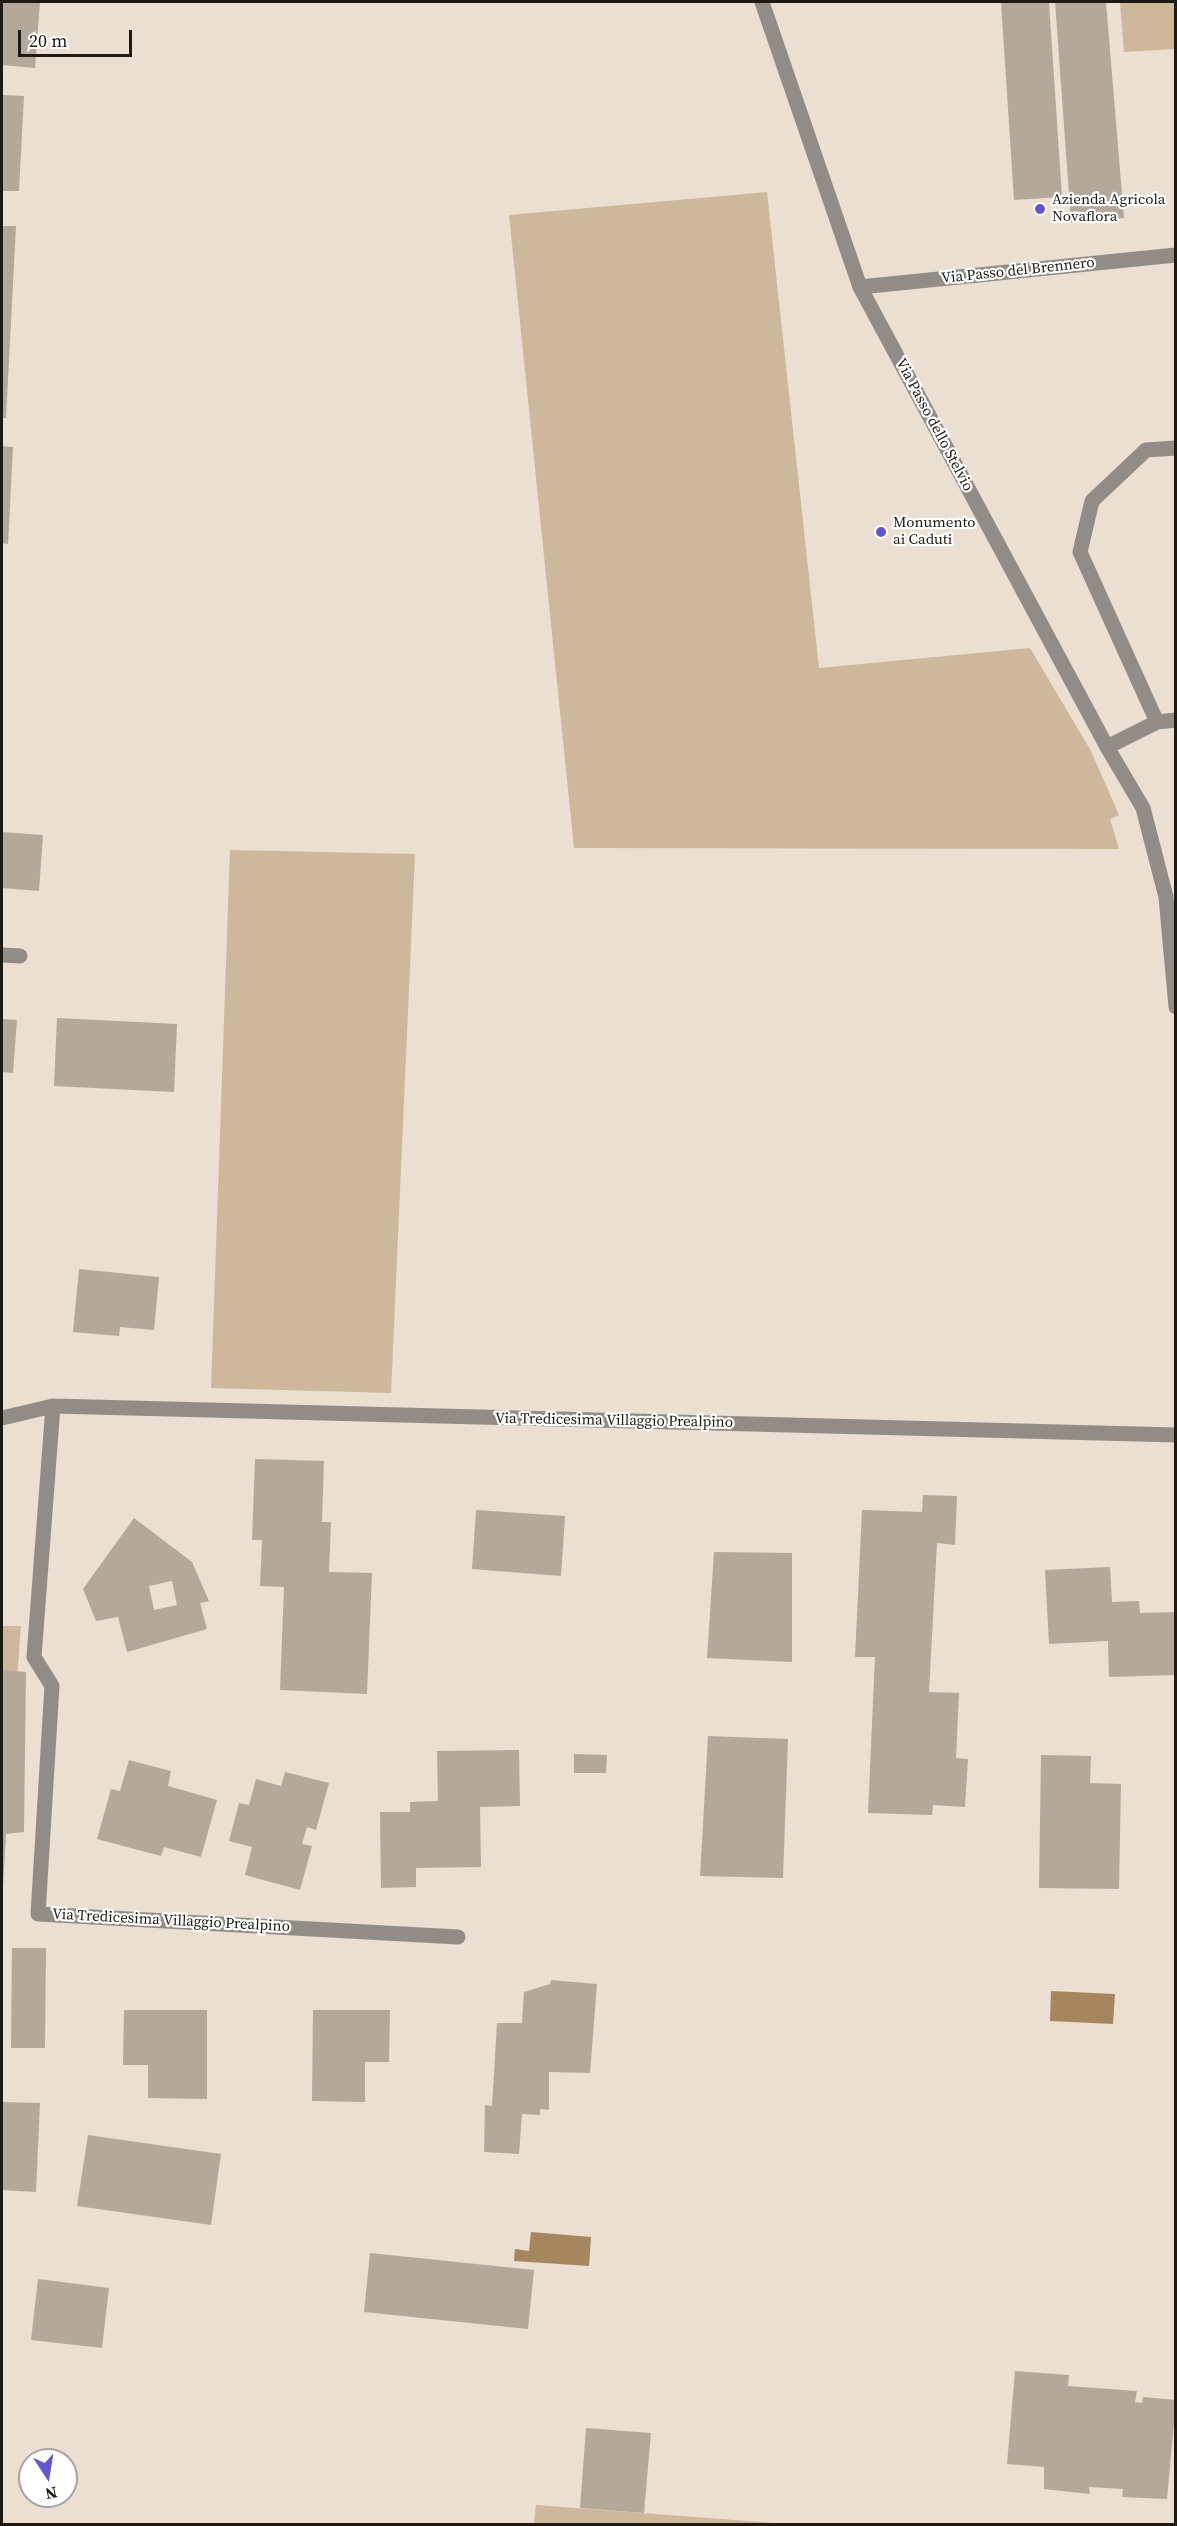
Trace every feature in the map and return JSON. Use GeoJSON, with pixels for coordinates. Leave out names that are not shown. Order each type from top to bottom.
{"type":"FeatureCollection","features":[{"type":"Feature","properties":{"kind":"street","name":"Via Passo dello Stelvio"},"geometry":{"type":"LineString","coordinates":[[762,2],[860,287],[1107,747],[1143,808],[1171,909],[1176,1007]]}},
{"type":"Feature","properties":{"kind":"street","name":"Via Passo del Brennero"},"geometry":{"type":"LineString","coordinates":[[860,287],[1176,255]]}},
{"type":"Feature","properties":{"kind":"street"},"geometry":{"type":"LineString","coordinates":[[1157,723],[1080,552],[1092,501],[1146,450],[1176,448]]}},
{"type":"Feature","properties":{"kind":"street"},"geometry":{"type":"LineString","coordinates":[[1107,747],[1157,723],[1176,720]]}},
{"type":"Feature","properties":{"kind":"street"},"geometry":{"type":"LineString","coordinates":[[2,955],[20,956]]}},
{"type":"Feature","properties":{"kind":"street","name":"Via Tredicesima Villaggio Prealpino"},"geometry":{"type":"LineString","coordinates":[[2,1418],[52,1406],[1176,1435]]}},
{"type":"Feature","properties":{"kind":"street","name":"Via Tredicesima Villaggio Prealpino"},"geometry":{"type":"LineString","coordinates":[[52,1406],[34,1657],[52,1686],[38,1914],[458,1937]]}},
{"type":"Feature","properties":{"kind":"shaded area"},"geometry":{"type":"Polygon","coordinates":[[[1120,2],[1175,2],[1175,49],[1124,52],[1120,2]]]}},
{"type":"Feature","properties":{"kind":"shaded area"},"geometry":{"type":"Polygon","coordinates":[[[767,192],[819,668],[1030,648],[1091,751],[1119,815],[1110,819],[1119,849],[574,848],[509,215],[767,192]]]}},
{"type":"Feature","properties":{"kind":"shaded area"},"geometry":{"type":"Polygon","coordinates":[[[230,850],[415,854],[391,1393],[211,1388],[230,850]]]}},
{"type":"Feature","properties":{"kind":"shaded area"},"geometry":{"type":"Polygon","coordinates":[[[2,1626],[21,1626],[2,1871],[2,1626]]]}},
{"type":"Feature","properties":{"kind":"shaded area"},"geometry":{"type":"Polygon","coordinates":[[[1051,1991],[1115,1994],[1113,2024],[1050,2021],[1051,1991]]]}},
{"type":"Feature","properties":{"kind":"shaded area"},"geometry":{"type":"Polygon","coordinates":[[[531,2232],[591,2237],[589,2266],[514,2261],[515,2249],[529,2251],[531,2232]]]}},
{"type":"Feature","properties":{"kind":"shaded area"},"geometry":{"type":"Polygon","coordinates":[[[536,2505],[787,2524],[534,2524],[536,2505]]]}},
{"type":"Feature","properties":{"kind":"building"},"geometry":{"type":"Polygon","coordinates":[[[2,2],[40,2],[35,68],[2,65],[2,2]]]}},
{"type":"Feature","properties":{"kind":"building"},"geometry":{"type":"Polygon","coordinates":[[[1001,2],[1049,2],[1062,197],[1014,200],[1001,2]]]}},
{"type":"Feature","properties":{"kind":"building"},"geometry":{"type":"Polygon","coordinates":[[[1055,2],[1106,2],[1124,218],[1071,222],[1055,2]]]}},
{"type":"Feature","properties":{"kind":"building"},"geometry":{"type":"Polygon","coordinates":[[[2,95],[24,96],[19,191],[2,191],[2,95]]]}},
{"type":"Feature","properties":{"kind":"building"},"geometry":{"type":"Polygon","coordinates":[[[2,226],[16,226],[6,418],[2,418],[2,226]]]}},
{"type":"Feature","properties":{"kind":"building"},"geometry":{"type":"Polygon","coordinates":[[[2,446],[13,447],[8,544],[2,543],[2,446]]]}},
{"type":"Feature","properties":{"kind":"building"},"geometry":{"type":"Polygon","coordinates":[[[2,832],[43,835],[39,891],[2,888],[2,832]]]}},
{"type":"Feature","properties":{"kind":"building"},"geometry":{"type":"Polygon","coordinates":[[[57,1018],[177,1024],[174,1092],[54,1086],[57,1018]]]}},
{"type":"Feature","properties":{"kind":"building"},"geometry":{"type":"Polygon","coordinates":[[[2,1019],[17,1020],[13,1073],[2,1072],[2,1019]]]}},
{"type":"Feature","properties":{"kind":"building"},"geometry":{"type":"Polygon","coordinates":[[[79,1269],[159,1277],[154,1330],[120,1327],[119,1336],[73,1332],[79,1269]]]}},
{"type":"Feature","properties":{"kind":"building"},"geometry":{"type":"Polygon","coordinates":[[[255,1459],[324,1461],[322,1522],[331,1522],[329,1572],[372,1573],[367,1694],[280,1690],[284,1587],[260,1586],[262,1540],[252,1540],[255,1459]]]}},
{"type":"Feature","properties":{"kind":"building"},"geometry":{"type":"Polygon","coordinates":[[[923,1495],[957,1496],[955,1545],[937,1543],[929,1692],[959,1693],[956,1758],[968,1759],[965,1807],[933,1805],[932,1815],[868,1813],[875,1657],[855,1657],[862,1510],[922,1512],[923,1495]]]}},
{"type":"Feature","properties":{"kind":"building"},"geometry":{"type":"Polygon","coordinates":[[[476,1510],[565,1516],[561,1576],[472,1569],[476,1510]]]}},
{"type":"Feature","properties":{"kind":"building"},"geometry":{"type":"Polygon","coordinates":[[[134,1518],[192,1562],[209,1601],[200,1603],[207,1629],[127,1652],[118,1617],[96,1621],[83,1589],[134,1518]],[[172,1581],[149,1586],[154,1610],[177,1605],[172,1581]]]}},
{"type":"Feature","properties":{"kind":"building"},"geometry":{"type":"Polygon","coordinates":[[[714,1552],[792,1553],[792,1662],[707,1658],[714,1552]]]}},
{"type":"Feature","properties":{"kind":"building"},"geometry":{"type":"Polygon","coordinates":[[[1110,1567],[1112,1602],[1139,1601],[1140,1613],[1176,1612],[1176,1675],[1109,1677],[1108,1641],[1049,1644],[1045,1570],[1110,1567]]]}},
{"type":"Feature","properties":{"kind":"building"},"geometry":{"type":"Polygon","coordinates":[[[2,1670],[26,1672],[24,1832],[6,1834],[3,1888],[2,1888],[2,1670]]]}},
{"type":"Feature","properties":{"kind":"building"},"geometry":{"type":"Polygon","coordinates":[[[708,1736],[788,1739],[783,1878],[700,1876],[708,1736]]]}},
{"type":"Feature","properties":{"kind":"building"},"geometry":{"type":"Polygon","coordinates":[[[519,1750],[520,1806],[480,1807],[481,1867],[416,1868],[416,1887],[381,1888],[380,1812],[410,1812],[410,1802],[438,1801],[437,1751],[519,1750]]]}},
{"type":"Feature","properties":{"kind":"building"},"geometry":{"type":"Polygon","coordinates":[[[574,1754],[607,1755],[606,1773],[574,1773],[574,1754]]]}},
{"type":"Feature","properties":{"kind":"building"},"geometry":{"type":"Polygon","coordinates":[[[1041,1755],[1091,1756],[1090,1783],[1121,1784],[1119,1889],[1039,1888],[1041,1755]]]}},
{"type":"Feature","properties":{"kind":"building"},"geometry":{"type":"Polygon","coordinates":[[[129,1760],[171,1771],[168,1786],[217,1800],[201,1857],[164,1847],[161,1856],[97,1839],[111,1789],[120,1791],[129,1760]]]}},
{"type":"Feature","properties":{"kind":"building"},"geometry":{"type":"Polygon","coordinates":[[[285,1772],[329,1783],[316,1830],[307,1827],[302,1844],[312,1846],[300,1890],[245,1875],[252,1847],[229,1841],[239,1803],[249,1805],[256,1779],[281,1786],[285,1772]]]}},
{"type":"Feature","properties":{"kind":"building"},"geometry":{"type":"Polygon","coordinates":[[[12,1948],[46,1948],[45,2048],[11,2048],[12,1948]]]}},
{"type":"Feature","properties":{"kind":"building"},"geometry":{"type":"Polygon","coordinates":[[[551,1980],[597,1984],[590,2073],[549,2072],[549,2110],[540,2109],[540,2115],[522,2114],[519,2154],[484,2152],[485,2105],[492,2106],[497,2023],[522,2023],[524,1992],[550,1984],[551,1980]]]}},
{"type":"Feature","properties":{"kind":"building"},"geometry":{"type":"Polygon","coordinates":[[[124,2010],[207,2010],[207,2099],[148,2098],[148,2065],[123,2065],[124,2010]]]}},
{"type":"Feature","properties":{"kind":"building"},"geometry":{"type":"Polygon","coordinates":[[[313,2010],[390,2010],[389,2062],[365,2062],[365,2102],[312,2101],[313,2010]]]}},
{"type":"Feature","properties":{"kind":"building"},"geometry":{"type":"Polygon","coordinates":[[[2,2102],[40,2103],[36,2192],[2,2190],[2,2102]]]}},
{"type":"Feature","properties":{"kind":"building"},"geometry":{"type":"Polygon","coordinates":[[[88,2135],[221,2154],[211,2225],[77,2206],[88,2135]]]}},
{"type":"Feature","properties":{"kind":"building"},"geometry":{"type":"Polygon","coordinates":[[[370,2253],[534,2270],[528,2329],[364,2312],[370,2253]]]}},
{"type":"Feature","properties":{"kind":"building"},"geometry":{"type":"Polygon","coordinates":[[[38,2279],[109,2288],[102,2348],[31,2340],[38,2279]]]}},
{"type":"Feature","properties":{"kind":"building"},"geometry":{"type":"Polygon","coordinates":[[[1015,2371],[1069,2375],[1068,2386],[1137,2391],[1135,2402],[1142,2403],[1143,2397],[1176,2400],[1167,2499],[1122,2497],[1123,2489],[1089,2487],[1090,2494],[1044,2489],[1044,2467],[1007,2464],[1015,2371]]]}},
{"type":"Feature","properties":{"kind":"building"},"geometry":{"type":"Polygon","coordinates":[[[586,2428],[651,2433],[644,2513],[580,2508],[586,2428]]]}},
{"type":"Feature","properties":{"kind":"place","name":"Azienda Agricola Novaflora"},"geometry":{"type":"Point","coordinates":[1040,209]}},
{"type":"Feature","properties":{"kind":"place","name":"Monumento ai Caduti"},"geometry":{"type":"Point","coordinates":[881,532]}}]}
